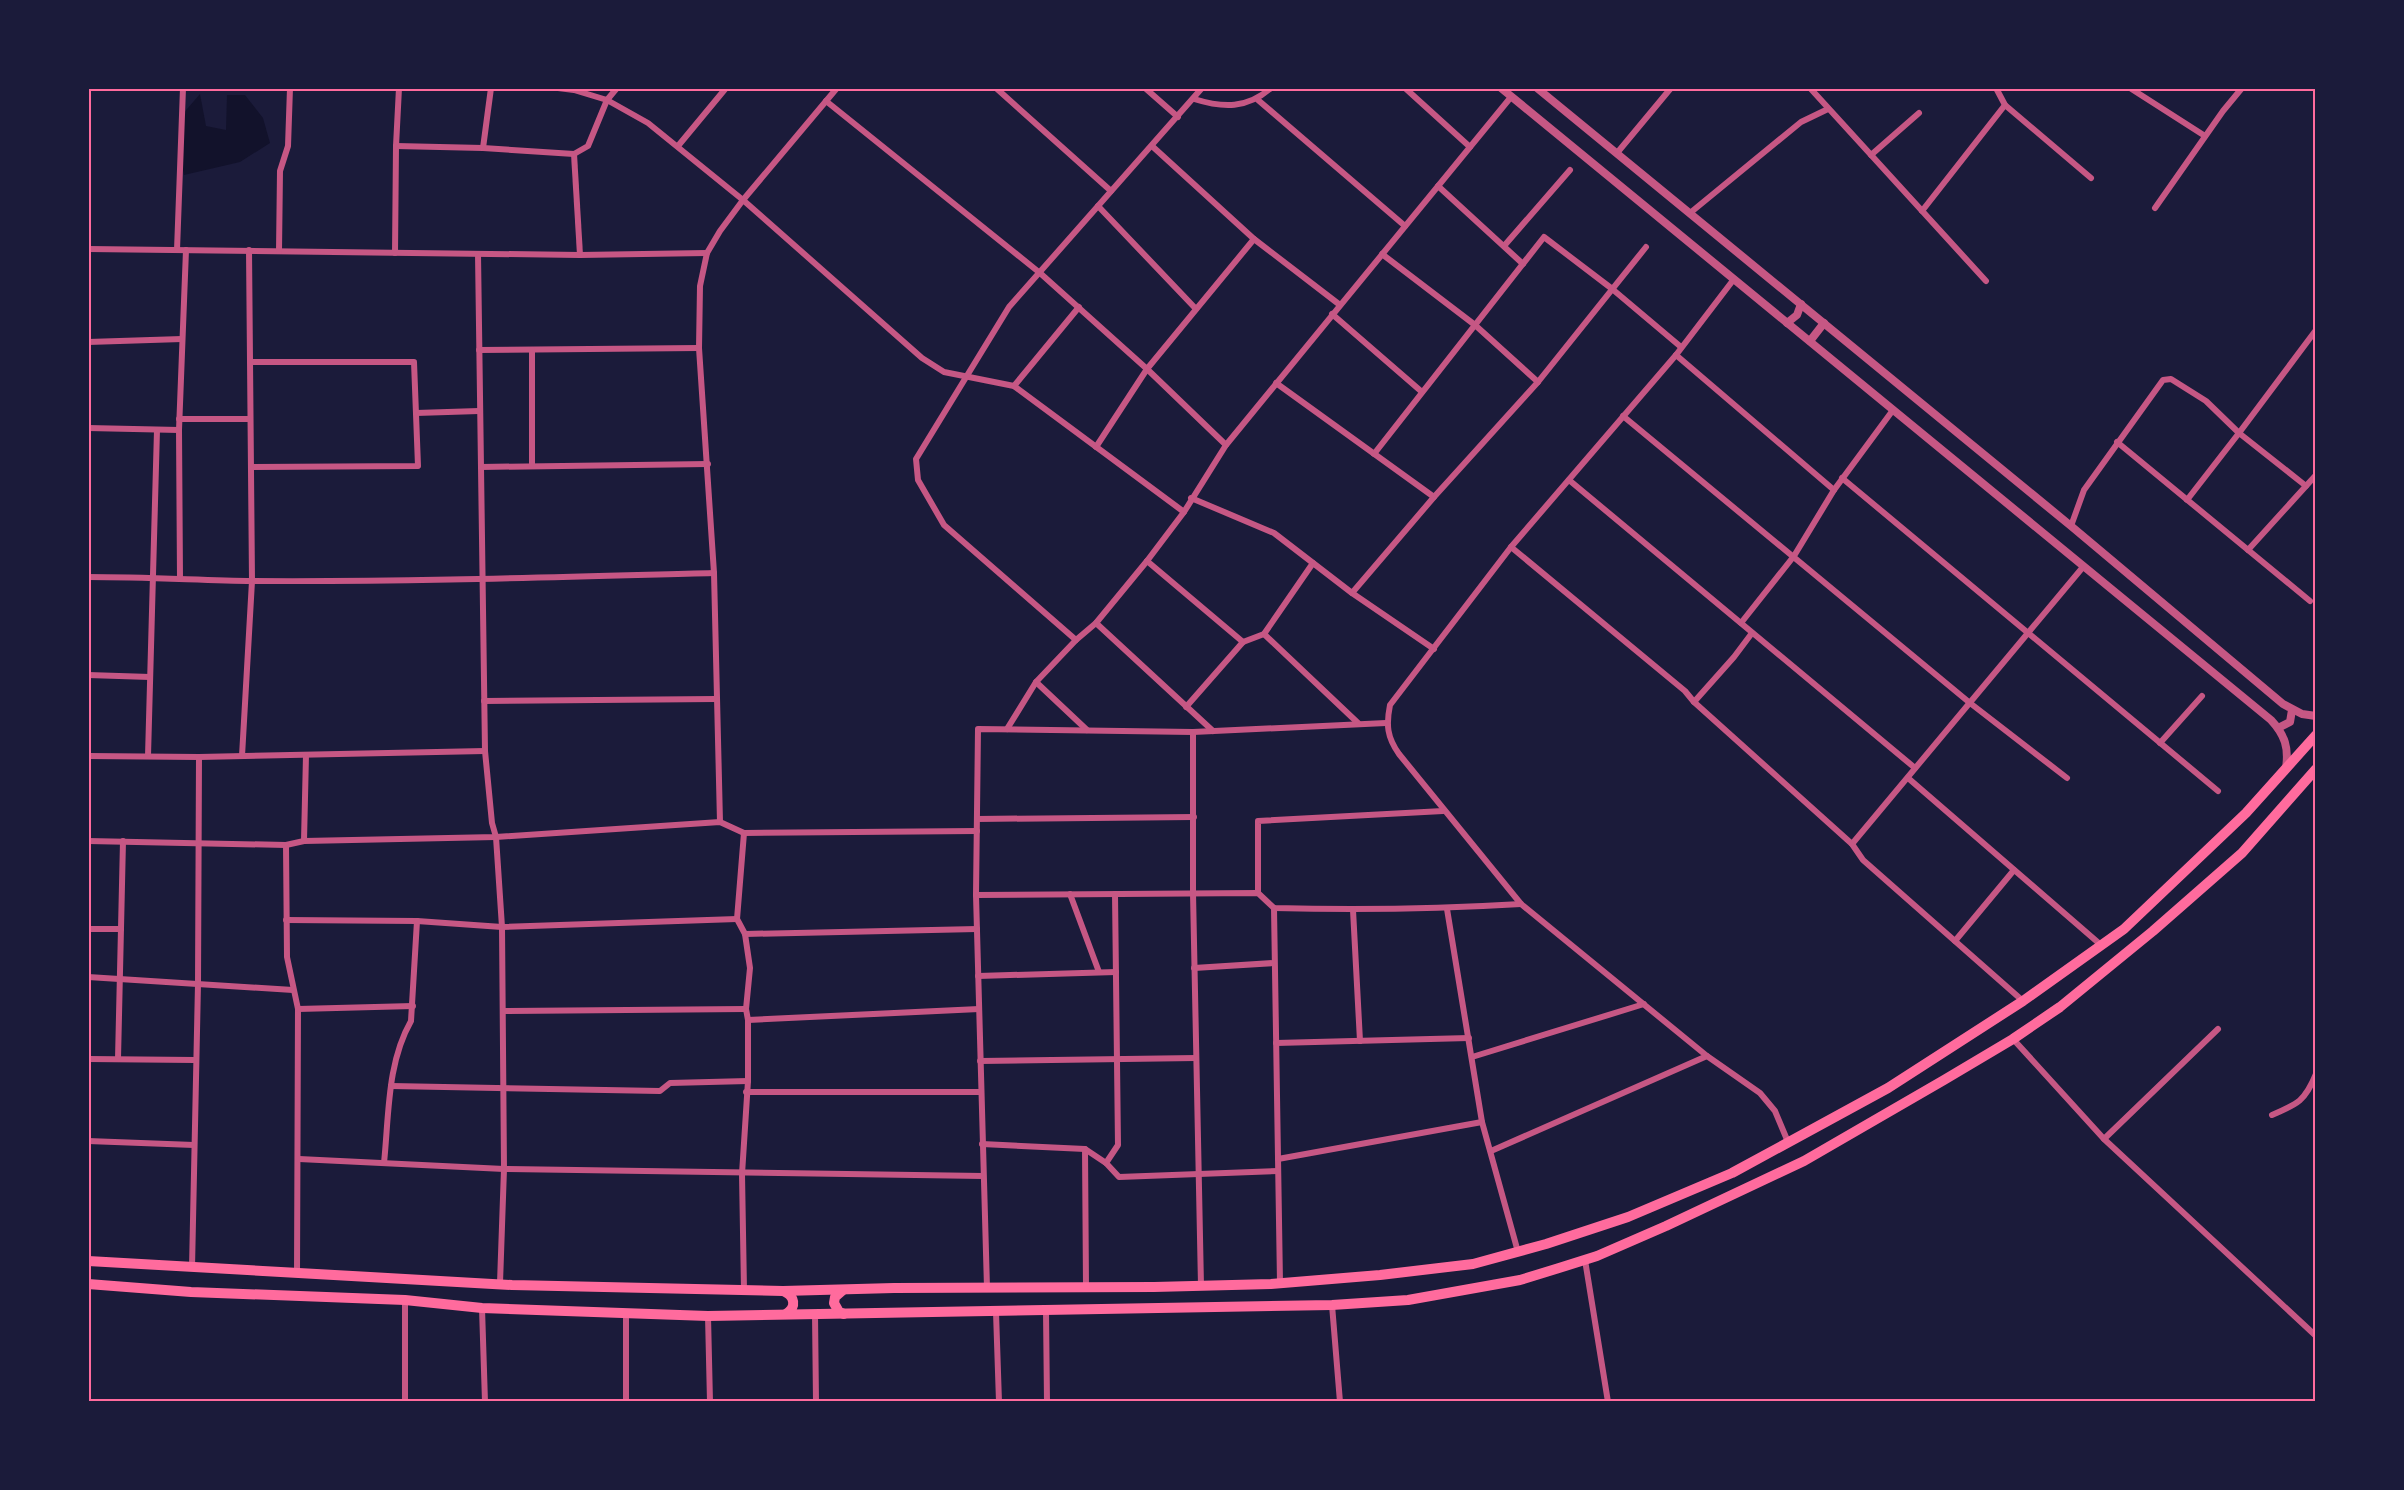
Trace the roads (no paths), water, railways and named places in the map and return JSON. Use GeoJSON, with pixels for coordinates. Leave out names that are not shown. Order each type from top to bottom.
{"type":"FeatureCollection","features":[{"type":"Feature","properties":{"kind":"main road"},"geometry":{"type":"LineString","coordinates":[[88,1261],[297,1274],[744,1291],[1200,1286],[1280,1283],[1380,1275],[1473,1264],[1628,1218],[1732,1173],[1888,1088],[2022,1001],[2124,929],[2246,813],[2316,735]]}},
{"type":"Feature","properties":{"kind":"main road"},"geometry":{"type":"LineString","coordinates":[[88,1284],[191,1292],[405,1300],[482,1308],[708,1316],[1332,1305],[1408,1300],[1509,1282],[1585,1260],[1666,1226],[1804,1161],[2013,1039],[2060,1006],[2153,931],[2242,853],[2316,769]]}},
{"type":"Feature","properties":{"kind":"main road"},"geometry":{"type":"LineString","coordinates":[[843,1290],[835,1297],[834,1303],[839,1312],[844,1314]]}},
{"type":"Feature","properties":{"kind":"main road"},"geometry":{"type":"LineString","coordinates":[[783,1291],[789,1293],[794,1305],[786,1314]]}},
{"type":"Feature","properties":{"kind":"street"},"geometry":{"type":"LineString","coordinates":[[177,250],[183,88]]}},
{"type":"Feature","properties":{"kind":"street"},"geometry":{"type":"LineString","coordinates":[[279,251],[280,171],[288,146],[290,88]]}},
{"type":"Feature","properties":{"kind":"street"},"geometry":{"type":"LineString","coordinates":[[395,253],[399,88]]}},
{"type":"Feature","properties":{"kind":"street"},"geometry":{"type":"LineString","coordinates":[[483,148],[491,88]]}},
{"type":"Feature","properties":{"kind":"street"},"geometry":{"type":"LineString","coordinates":[[558,88],[604,99],[648,123],[743,200],[922,358],[944,372],[1014,386],[1184,512]]}},
{"type":"Feature","properties":{"kind":"street"},"geometry":{"type":"LineString","coordinates":[[600,88],[604,99]]}},
{"type":"Feature","properties":{"kind":"street"},"geometry":{"type":"LineString","coordinates":[[396,146],[483,148],[574,154],[588,146],[604,99],[617,88]]}},
{"type":"Feature","properties":{"kind":"street"},"geometry":{"type":"LineString","coordinates":[[678,146],[726,88]]}},
{"type":"Feature","properties":{"kind":"street"},"geometry":{"type":"LineString","coordinates":[[720,822],[714,573],[699,348],[699,286],[707,253],[743,200],[837,88]]}},
{"type":"Feature","properties":{"kind":"street"},"geometry":{"type":"LineString","coordinates":[[996,88],[1111,191]]}},
{"type":"Feature","properties":{"kind":"street"},"geometry":{"type":"LineString","coordinates":[[1145,88],[1178,117]]}},
{"type":"Feature","properties":{"kind":"street"},"geometry":{"type":"LineString","coordinates":[[1076,640],[944,525],[918,480],[916,459],[1009,307],[1202,88]]}},
{"type":"Feature","properties":{"kind":"street"},"geometry":{"type":"LineString","coordinates":[[1194,99],[1212,105],[1243,104],[1258,100],[1271,88]]}},
{"type":"Feature","properties":{"kind":"street"},"geometry":{"type":"LineString","coordinates":[[1405,88],[1470,147]]}},
{"type":"Feature","properties":{"kind":"street"},"geometry":{"type":"LineString","coordinates":[[1501,88],[2278,728],[2287,747],[2286,768]]}},
{"type":"Feature","properties":{"kind":"street"},"geometry":{"type":"LineString","coordinates":[[1537,88],[2292,710],[2316,716]]}},
{"type":"Feature","properties":{"kind":"street"},"geometry":{"type":"LineString","coordinates":[[1617,153],[1671,88]]}},
{"type":"Feature","properties":{"kind":"street"},"geometry":{"type":"LineString","coordinates":[[1810,88],[1986,281]]}},
{"type":"Feature","properties":{"kind":"street"},"geometry":{"type":"LineString","coordinates":[[1996,88],[2004,105],[2091,178]]}},
{"type":"Feature","properties":{"kind":"street"},"geometry":{"type":"LineString","coordinates":[[2130,88],[2205,136]]}},
{"type":"Feature","properties":{"kind":"street"},"geometry":{"type":"LineString","coordinates":[[2155,208],[2242,88]]}},
{"type":"Feature","properties":{"kind":"street"},"geometry":{"type":"LineString","coordinates":[[1007,729],[1036,682],[1076,640],[1096,623],[1147,561],[1184,512],[1226,445],[1511,97]]}},
{"type":"Feature","properties":{"kind":"street"},"geometry":{"type":"LineString","coordinates":[[826,100],[1040,273],[1147,369],[1226,445]]}},
{"type":"Feature","properties":{"kind":"street"},"geometry":{"type":"LineString","coordinates":[[1258,100],[1405,226]]}},
{"type":"Feature","properties":{"kind":"street"},"geometry":{"type":"LineString","coordinates":[[1922,211],[2004,105]]}},
{"type":"Feature","properties":{"kind":"street"},"geometry":{"type":"LineString","coordinates":[[1690,213],[1802,122],[1828,109]]}},
{"type":"Feature","properties":{"kind":"street"},"geometry":{"type":"LineString","coordinates":[[1871,155],[1919,113]]}},
{"type":"Feature","properties":{"kind":"street"},"geometry":{"type":"LineString","coordinates":[[1152,146],[1254,239],[1340,305]]}},
{"type":"Feature","properties":{"kind":"street"},"geometry":{"type":"LineString","coordinates":[[574,154],[580,255]]}},
{"type":"Feature","properties":{"kind":"street"},"geometry":{"type":"LineString","coordinates":[[1504,246],[1570,170]]}},
{"type":"Feature","properties":{"kind":"street"},"geometry":{"type":"LineString","coordinates":[[1438,186],[1523,264]]}},
{"type":"Feature","properties":{"kind":"street"},"geometry":{"type":"LineString","coordinates":[[1098,206],[1196,309]]}},
{"type":"Feature","properties":{"kind":"street"},"geometry":{"type":"LineString","coordinates":[[1374,454],[1544,237],[1611,288],[1681,347]]}},
{"type":"Feature","properties":{"kind":"street"},"geometry":{"type":"LineString","coordinates":[[1096,447],[1147,369],[1254,239]]}},
{"type":"Feature","properties":{"kind":"street"},"geometry":{"type":"LineString","coordinates":[[1352,593],[1434,497],[1538,382],[1646,247]]}},
{"type":"Feature","properties":{"kind":"street"},"geometry":{"type":"LineString","coordinates":[[88,249],[580,255],[707,253]]}},
{"type":"Feature","properties":{"kind":"street"},"geometry":{"type":"LineString","coordinates":[[180,578],[179,419],[186,250]]}},
{"type":"Feature","properties":{"kind":"street"},"geometry":{"type":"LineString","coordinates":[[242,756],[252,581],[249,250]]}},
{"type":"Feature","properties":{"kind":"street"},"geometry":{"type":"LineString","coordinates":[[478,254],[484,701],[486,751],[492,823],[496,837],[502,927],[504,1170],[500,1283]]}},
{"type":"Feature","properties":{"kind":"street"},"geometry":{"type":"LineString","coordinates":[[1382,254],[1475,325],[1538,382]]}},
{"type":"Feature","properties":{"kind":"street"},"geometry":{"type":"LineString","coordinates":[[1734,279],[1676,355],[1510,547],[1390,705],[1386,723],[1394,747],[1443,811],[1521,904],[1707,1056],[1760,1093],[1775,1112],[1788,1142]]}},
{"type":"Feature","properties":{"kind":"street"},"geometry":{"type":"LineString","coordinates":[[1787,323],[1797,315],[1801,304]]}},
{"type":"Feature","properties":{"kind":"street"},"geometry":{"type":"LineString","coordinates":[[1014,386],[1079,307]]}},
{"type":"Feature","properties":{"kind":"street"},"geometry":{"type":"LineString","coordinates":[[1332,314],[1422,392]]}},
{"type":"Feature","properties":{"kind":"street"},"geometry":{"type":"LineString","coordinates":[[1810,341],[1824,323]]}},
{"type":"Feature","properties":{"kind":"street"},"geometry":{"type":"LineString","coordinates":[[2187,500],[2316,330]]}},
{"type":"Feature","properties":{"kind":"street"},"geometry":{"type":"LineString","coordinates":[[88,342],[182,339]]}},
{"type":"Feature","properties":{"kind":"street"},"geometry":{"type":"LineString","coordinates":[[479,350],[699,348]]}},
{"type":"Feature","properties":{"kind":"street"},"geometry":{"type":"LineString","coordinates":[[532,350],[532,465]]}},
{"type":"Feature","properties":{"kind":"street"},"geometry":{"type":"LineString","coordinates":[[1676,355],[1834,490]]}},
{"type":"Feature","properties":{"kind":"street"},"geometry":{"type":"LineString","coordinates":[[250,362],[414,362],[418,466],[251,467]]}},
{"type":"Feature","properties":{"kind":"street"},"geometry":{"type":"LineString","coordinates":[[2071,526],[2084,490],[2163,380],[2167,379],[2206,401],[2239,433],[2306,486]]}},
{"type":"Feature","properties":{"kind":"street"},"geometry":{"type":"LineString","coordinates":[[1276,383],[1434,497]]}},
{"type":"Feature","properties":{"kind":"street"},"geometry":{"type":"LineString","coordinates":[[1742,623],[1794,556],[1842,478],[1893,410]]}},
{"type":"Feature","properties":{"kind":"street"},"geometry":{"type":"LineString","coordinates":[[416,413],[479,411]]}},
{"type":"Feature","properties":{"kind":"street"},"geometry":{"type":"LineString","coordinates":[[1623,416],[1970,703],[2067,778]]}},
{"type":"Feature","properties":{"kind":"street"},"geometry":{"type":"LineString","coordinates":[[179,419],[250,419]]}},
{"type":"Feature","properties":{"kind":"street"},"geometry":{"type":"LineString","coordinates":[[88,428],[179,430]]}},
{"type":"Feature","properties":{"kind":"street"},"geometry":{"type":"LineString","coordinates":[[148,756],[157,430]]}},
{"type":"Feature","properties":{"kind":"street"},"geometry":{"type":"LineString","coordinates":[[2117,442],[2310,601]]}},
{"type":"Feature","properties":{"kind":"street"},"geometry":{"type":"LineString","coordinates":[[481,467],[708,464]]}},
{"type":"Feature","properties":{"kind":"street"},"geometry":{"type":"LineString","coordinates":[[2248,550],[2316,475]]}},
{"type":"Feature","properties":{"kind":"street"},"geometry":{"type":"LineString","coordinates":[[1842,478],[2218,790]]}},
{"type":"Feature","properties":{"kind":"street"},"geometry":{"type":"LineString","coordinates":[[1569,480],[1915,768]]}},
{"type":"Feature","properties":{"kind":"street"},"geometry":{"type":"LineString","coordinates":[[1191,498],[1274,533],[1352,593],[1434,649]]}},
{"type":"Feature","properties":{"kind":"street"},"geometry":{"type":"LineString","coordinates":[[1510,547],[1685,691],[1694,702],[1852,844],[1863,860],[2022,1001]]}},
{"type":"Feature","properties":{"kind":"street"},"geometry":{"type":"LineString","coordinates":[[1147,561],[1243,642]]}},
{"type":"Feature","properties":{"kind":"street"},"geometry":{"type":"LineString","coordinates":[[1186,706],[1243,642],[1264,634],[1313,564]]}},
{"type":"Feature","properties":{"kind":"street"},"geometry":{"type":"LineString","coordinates":[[1852,844],[2083,567]]}},
{"type":"Feature","properties":{"kind":"street"},"geometry":{"type":"LineString","coordinates":[[88,577],[252,581],[481,579],[714,573]]}},
{"type":"Feature","properties":{"kind":"street"},"geometry":{"type":"LineString","coordinates":[[1096,623],[1213,731]]}},
{"type":"Feature","properties":{"kind":"street"},"geometry":{"type":"LineString","coordinates":[[1694,702],[1752,633]]}},
{"type":"Feature","properties":{"kind":"street"},"geometry":{"type":"LineString","coordinates":[[1264,634],[1358,723]]}},
{"type":"Feature","properties":{"kind":"street"},"geometry":{"type":"LineString","coordinates":[[88,675],[150,677]]}},
{"type":"Feature","properties":{"kind":"street"},"geometry":{"type":"LineString","coordinates":[[1036,682],[1087,730]]}},
{"type":"Feature","properties":{"kind":"street"},"geometry":{"type":"LineString","coordinates":[[2160,743],[2202,696]]}},
{"type":"Feature","properties":{"kind":"street"},"geometry":{"type":"LineString","coordinates":[[484,701],[716,699]]}},
{"type":"Feature","properties":{"kind":"street"},"geometry":{"type":"LineString","coordinates":[[2278,728],[2290,722],[2292,710]]}},
{"type":"Feature","properties":{"kind":"street"},"geometry":{"type":"LineString","coordinates":[[987,1288],[975,895],[978,729],[1193,732],[1386,723]]}},
{"type":"Feature","properties":{"kind":"street"},"geometry":{"type":"LineString","coordinates":[[1193,732],[1193,893],[1200,1286]]}},
{"type":"Feature","properties":{"kind":"street"},"geometry":{"type":"LineString","coordinates":[[88,756],[199,757],[486,751]]}},
{"type":"Feature","properties":{"kind":"street"},"geometry":{"type":"LineString","coordinates":[[304,842],[306,755]]}},
{"type":"Feature","properties":{"kind":"street"},"geometry":{"type":"LineString","coordinates":[[192,1269],[198,984],[199,757]]}},
{"type":"Feature","properties":{"kind":"street"},"geometry":{"type":"LineString","coordinates":[[1908,778],[2101,945]]}},
{"type":"Feature","properties":{"kind":"street"},"geometry":{"type":"LineString","coordinates":[[1258,893],[1258,821],[1443,811]]}},
{"type":"Feature","properties":{"kind":"street"},"geometry":{"type":"LineString","coordinates":[[977,819],[1194,818]]}},
{"type":"Feature","properties":{"kind":"street"},"geometry":{"type":"LineString","coordinates":[[88,841],[286,845],[304,842],[496,837],[720,822],[744,833],[977,831]]}},
{"type":"Feature","properties":{"kind":"street"},"geometry":{"type":"LineString","coordinates":[[744,833],[737,919],[745,934],[750,968],[746,1010],[748,1082],[742,1174],[744,1291]]}},
{"type":"Feature","properties":{"kind":"street"},"geometry":{"type":"LineString","coordinates":[[118,1059],[123,841]]}},
{"type":"Feature","properties":{"kind":"street"},"geometry":{"type":"LineString","coordinates":[[286,845],[287,957],[298,1009],[297,1274]]}},
{"type":"Feature","properties":{"kind":"street"},"geometry":{"type":"LineString","coordinates":[[1955,941],[2014,870]]}},
{"type":"Feature","properties":{"kind":"street"},"geometry":{"type":"LineString","coordinates":[[975,895],[1258,893],[1274,908],[1353,910],[1447,909],[1521,904]]}},
{"type":"Feature","properties":{"kind":"street"},"geometry":{"type":"LineString","coordinates":[[1071,894],[1099,972]]}},
{"type":"Feature","properties":{"kind":"street"},"geometry":{"type":"LineString","coordinates":[[1106,1163],[1119,1145],[1115,894]]}},
{"type":"Feature","properties":{"kind":"street"},"geometry":{"type":"LineString","coordinates":[[1274,908],[1280,1283]]}},
{"type":"Feature","properties":{"kind":"street"},"geometry":{"type":"LineString","coordinates":[[1447,909],[1482,1122],[1518,1252]]}},
{"type":"Feature","properties":{"kind":"street"},"geometry":{"type":"LineString","coordinates":[[1353,910],[1360,1041]]}},
{"type":"Feature","properties":{"kind":"street"},"geometry":{"type":"LineString","coordinates":[[286,920],[417,921],[502,927],[737,919]]}},
{"type":"Feature","properties":{"kind":"street"},"geometry":{"type":"LineString","coordinates":[[384,1163],[394,1064],[411,1021],[417,921]]}},
{"type":"Feature","properties":{"kind":"street"},"geometry":{"type":"LineString","coordinates":[[88,929],[121,929]]}},
{"type":"Feature","properties":{"kind":"street"},"geometry":{"type":"LineString","coordinates":[[745,934],[976,929]]}},
{"type":"Feature","properties":{"kind":"street"},"geometry":{"type":"LineString","coordinates":[[1194,968],[1275,963]]}},
{"type":"Feature","properties":{"kind":"street"},"geometry":{"type":"LineString","coordinates":[[978,976],[1116,972]]}},
{"type":"Feature","properties":{"kind":"street"},"geometry":{"type":"LineString","coordinates":[[88,977],[293,990]]}},
{"type":"Feature","properties":{"kind":"street"},"geometry":{"type":"LineString","coordinates":[[1472,1057],[1644,1004]]}},
{"type":"Feature","properties":{"kind":"street"},"geometry":{"type":"LineString","coordinates":[[298,1009],[413,1006]]}},
{"type":"Feature","properties":{"kind":"street"},"geometry":{"type":"LineString","coordinates":[[748,1020],[979,1009]]}},
{"type":"Feature","properties":{"kind":"street"},"geometry":{"type":"LineString","coordinates":[[503,1011],[746,1010]]}},
{"type":"Feature","properties":{"kind":"street"},"geometry":{"type":"LineString","coordinates":[[2104,1138],[2218,1029]]}},
{"type":"Feature","properties":{"kind":"street"},"geometry":{"type":"LineString","coordinates":[[1276,1043],[1468,1038]]}},
{"type":"Feature","properties":{"kind":"street"},"geometry":{"type":"LineString","coordinates":[[2013,1039],[2104,1138],[2316,1336]]}},
{"type":"Feature","properties":{"kind":"street"},"geometry":{"type":"LineString","coordinates":[[1491,1151],[1707,1056]]}},
{"type":"Feature","properties":{"kind":"street"},"geometry":{"type":"LineString","coordinates":[[980,1061],[1196,1058]]}},
{"type":"Feature","properties":{"kind":"street"},"geometry":{"type":"LineString","coordinates":[[88,1059],[195,1060]]}},
{"type":"Feature","properties":{"kind":"street"},"geometry":{"type":"LineString","coordinates":[[2272,1115],[2299,1103],[2305,1097],[2316,1074]]}},
{"type":"Feature","properties":{"kind":"street"},"geometry":{"type":"LineString","coordinates":[[391,1086],[660,1091],[670,1083],[748,1082]]}},
{"type":"Feature","properties":{"kind":"street"},"geometry":{"type":"LineString","coordinates":[[747,1092],[981,1092]]}},
{"type":"Feature","properties":{"kind":"street"},"geometry":{"type":"LineString","coordinates":[[1278,1159],[1482,1122]]}},
{"type":"Feature","properties":{"kind":"street"},"geometry":{"type":"LineString","coordinates":[[88,1141],[194,1145]]}},
{"type":"Feature","properties":{"kind":"street"},"geometry":{"type":"LineString","coordinates":[[982,1144],[1085,1149],[1106,1163],[1119,1177],[1278,1171]]}},
{"type":"Feature","properties":{"kind":"street"},"geometry":{"type":"LineString","coordinates":[[1085,1149],[1086,1287]]}},
{"type":"Feature","properties":{"kind":"street"},"geometry":{"type":"LineString","coordinates":[[299,1159],[504,1170],[983,1176]]}},
{"type":"Feature","properties":{"kind":"street"},"geometry":{"type":"LineString","coordinates":[[1585,1260],[1608,1401]]}},
{"type":"Feature","properties":{"kind":"street"},"geometry":{"type":"LineString","coordinates":[[405,1300],[405,1401]]}},
{"type":"Feature","properties":{"kind":"street"},"geometry":{"type":"LineString","coordinates":[[1332,1305],[1340,1401]]}},
{"type":"Feature","properties":{"kind":"street"},"geometry":{"type":"LineString","coordinates":[[482,1308],[485,1401]]}},
{"type":"Feature","properties":{"kind":"street"},"geometry":{"type":"LineString","coordinates":[[1046,1311],[1047,1401]]}},
{"type":"Feature","properties":{"kind":"street"},"geometry":{"type":"LineString","coordinates":[[996,1312],[999,1401]]}},
{"type":"Feature","properties":{"kind":"street"},"geometry":{"type":"LineString","coordinates":[[626,1313],[626,1401]]}},
{"type":"Feature","properties":{"kind":"street"},"geometry":{"type":"LineString","coordinates":[[815,1314],[816,1401]]}},
{"type":"Feature","properties":{"kind":"street"},"geometry":{"type":"LineString","coordinates":[[708,1316],[710,1401]]}}]}
